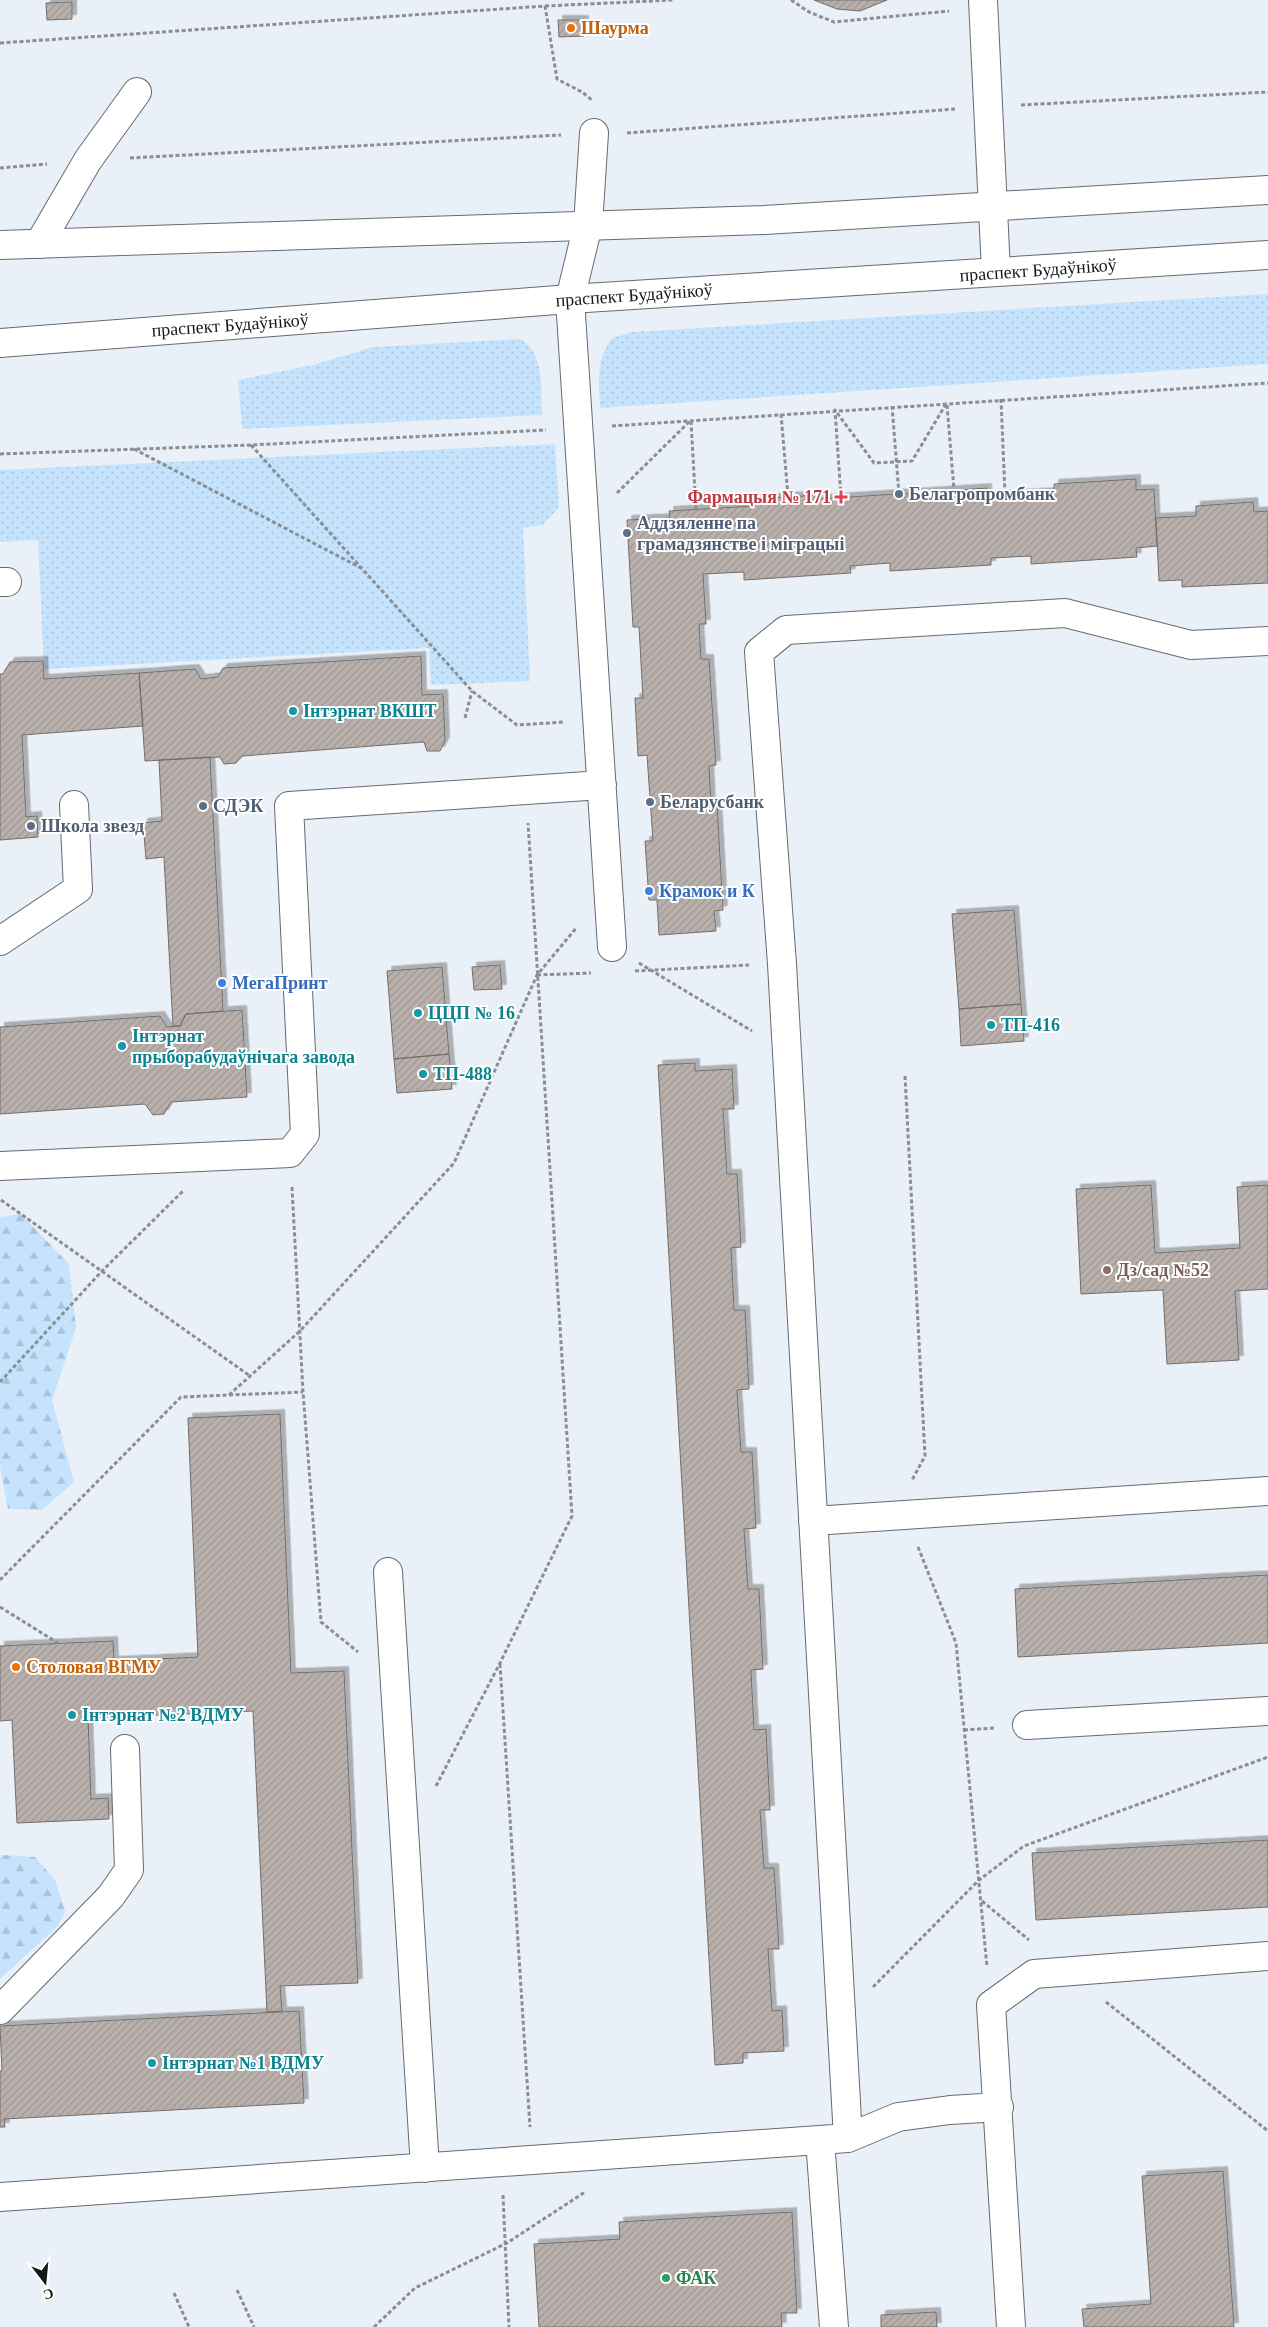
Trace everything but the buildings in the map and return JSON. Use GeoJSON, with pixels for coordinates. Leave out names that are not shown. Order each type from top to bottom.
{"type":"FeatureCollection","features":[{"type":"Feature","properties":{"kind":"main road"},"geometry":{"type":"LineString","coordinates":[[983,4],[996,272]]}},
{"type":"Feature","properties":{"kind":"main road"},"geometry":{"type":"LineString","coordinates":[[39,244],[88,160],[137,92]]}},
{"type":"Feature","properties":{"kind":"main road"},"geometry":{"type":"LineString","coordinates":[[581,134],[588,225],[570,299],[612,947]]}},
{"type":"Feature","properties":{"kind":"main road"},"geometry":{"type":"LineString","coordinates":[[0,245],[764,220],[1268,190]]}},
{"type":"Feature","properties":{"kind":"main road","name":"праспект Будаўнікоў"},"geometry":{"type":"LineString","coordinates":[[0,342],[570,299],[1268,256]]}},
{"type":"Feature","properties":{"kind":"main road"},"geometry":{"type":"LineString","coordinates":[[848,2138],[782,964],[759,652],[786,630],[1065,613],[1191,645],[1268,641]]}},
{"type":"Feature","properties":{"kind":"main road"},"geometry":{"type":"LineString","coordinates":[[0,1166],[290,1154],[305,1134],[289,806],[602,785]]}},
{"type":"Feature","properties":{"kind":"main road"},"geometry":{"type":"LineString","coordinates":[[0,941],[78,889],[74,804]]}},
{"type":"Feature","properties":{"kind":"main road"},"geometry":{"type":"LineString","coordinates":[[813,1521],[1268,1491]]}},
{"type":"Feature","properties":{"kind":"main road"},"geometry":{"type":"LineString","coordinates":[[388,1572],[426,2168]]}},
{"type":"Feature","properties":{"kind":"main road"},"geometry":{"type":"LineString","coordinates":[[1027,1725],[1268,1711]]}},
{"type":"Feature","properties":{"kind":"main road"},"geometry":{"type":"LineString","coordinates":[[0,2010],[111,1896],[129,1870],[125,1749]]}},
{"type":"Feature","properties":{"kind":"main road"},"geometry":{"type":"LineString","coordinates":[[1011,2327],[999,2107],[991,2005],[1034,1974],[1268,1956]]}},
{"type":"Feature","properties":{"kind":"main road"},"geometry":{"type":"LineString","coordinates":[[0,2197],[848,2138],[898,2118],[950,2110],[999,2107]]}},
{"type":"Feature","properties":{"kind":"main road"},"geometry":{"type":"LineString","coordinates":[[820,2140],[834,2327]]}},
{"type":"Feature","properties":{"kind":"path"},"geometry":{"type":"LineString","coordinates":[[0,43],[545,6],[673,0]]}},
{"type":"Feature","properties":{"kind":"path"},"geometry":{"type":"LineString","coordinates":[[791,0],[809,12],[834,22],[983,4]]}},
{"type":"Feature","properties":{"kind":"path"},"geometry":{"type":"LineString","coordinates":[[545,6],[557,79],[582,92],[595,103]]}},
{"type":"Feature","properties":{"kind":"path"},"geometry":{"type":"LineString","coordinates":[[623,133],[989,107],[1268,92]]}},
{"type":"Feature","properties":{"kind":"path"},"geometry":{"type":"LineString","coordinates":[[0,168],[88,160],[581,134]]}},
{"type":"Feature","properties":{"kind":"path"},"geometry":{"type":"LineString","coordinates":[[0,454],[251,445],[578,428],[892,406],[1268,383]]}},
{"type":"Feature","properties":{"kind":"path"},"geometry":{"type":"LineString","coordinates":[[1001,399],[1005,494]]}},
{"type":"Feature","properties":{"kind":"path"},"geometry":{"type":"LineString","coordinates":[[835,410],[874,462],[912,461],[947,404]]}},
{"type":"Feature","properties":{"kind":"path"},"geometry":{"type":"LineString","coordinates":[[947,404],[954,490]]}},
{"type":"Feature","properties":{"kind":"path"},"geometry":{"type":"LineString","coordinates":[[892,406],[899,494]]}},
{"type":"Feature","properties":{"kind":"path"},"geometry":{"type":"LineString","coordinates":[[835,410],[841,497]]}},
{"type":"Feature","properties":{"kind":"path"},"geometry":{"type":"LineString","coordinates":[[781,414],[788,496]]}},
{"type":"Feature","properties":{"kind":"path"},"geometry":{"type":"LineString","coordinates":[[691,420],[696,510]]}},
{"type":"Feature","properties":{"kind":"path"},"geometry":{"type":"LineString","coordinates":[[584,525],[691,420]]}},
{"type":"Feature","properties":{"kind":"path"},"geometry":{"type":"LineString","coordinates":[[251,445],[472,691],[518,725],[597,719]]}},
{"type":"Feature","properties":{"kind":"path"},"geometry":{"type":"LineString","coordinates":[[134,449],[363,569]]}},
{"type":"Feature","properties":{"kind":"path"},"geometry":{"type":"LineString","coordinates":[[465,718],[472,691]]}},
{"type":"Feature","properties":{"kind":"path"},"geometry":{"type":"LineString","coordinates":[[432,1794],[500,1663],[572,1516],[526,790]]}},
{"type":"Feature","properties":{"kind":"path"},"geometry":{"type":"LineString","coordinates":[[229,1395],[300,1331],[454,1163],[537,975],[608,890]]}},
{"type":"Feature","properties":{"kind":"path"},"geometry":{"type":"LineString","coordinates":[[612,947],[786,1052]]}},
{"type":"Feature","properties":{"kind":"path"},"geometry":{"type":"LineString","coordinates":[[632,971],[782,964]]}},
{"type":"Feature","properties":{"kind":"path"},"geometry":{"type":"LineString","coordinates":[[537,975],[594,972]]}},
{"type":"Feature","properties":{"kind":"path"},"geometry":{"type":"LineString","coordinates":[[905,1076],[925,1456],[904,1495],[906,1515],[956,1643],[991,2005]]}},
{"type":"Feature","properties":{"kind":"path"},"geometry":{"type":"LineString","coordinates":[[290,1154],[303,1392],[321,1622],[361,1654]]}},
{"type":"Feature","properties":{"kind":"path"},"geometry":{"type":"LineString","coordinates":[[0,1382],[102,1270],[218,1156]]}},
{"type":"Feature","properties":{"kind":"path"},"geometry":{"type":"LineString","coordinates":[[0,1200],[250,1376]]}},
{"type":"Feature","properties":{"kind":"path"},"geometry":{"type":"LineString","coordinates":[[0,1580],[181,1397],[303,1392]]}},
{"type":"Feature","properties":{"kind":"path"},"geometry":{"type":"LineString","coordinates":[[0,1608],[58,1643]]}},
{"type":"Feature","properties":{"kind":"path"},"geometry":{"type":"LineString","coordinates":[[500,1663],[532,2160]]}},
{"type":"Feature","properties":{"kind":"path"},"geometry":{"type":"LineString","coordinates":[[841,2020],[979,1880],[1024,1846],[1268,1757]]}},
{"type":"Feature","properties":{"kind":"path"},"geometry":{"type":"LineString","coordinates":[[981,1901],[1268,2131]]}},
{"type":"Feature","properties":{"kind":"path"},"geometry":{"type":"LineString","coordinates":[[501,2162],[507,2242],[509,2327]]}},
{"type":"Feature","properties":{"kind":"path"},"geometry":{"type":"LineString","coordinates":[[374,2327],[415,2288],[507,2242],[588,2190]]}},
{"type":"Feature","properties":{"kind":"path"},"geometry":{"type":"LineString","coordinates":[[237,2290],[254,2327]]}},
{"type":"Feature","properties":{"kind":"path"},"geometry":{"type":"LineString","coordinates":[[174,2293],[189,2327]]}},
{"type":"Feature","properties":{"kind":"green space"},"geometry":{"type":"Polygon","coordinates":[[[1268,294],[1268,364],[600,408],[599,372],[603,355],[612,338],[633,332],[1268,294]]]}},
{"type":"Feature","properties":{"kind":"green space"},"geometry":{"type":"Polygon","coordinates":[[[519,339],[533,352],[537,362],[540,372],[542,415],[242,429],[238,380],[313,365],[373,347],[519,339]]]}},
{"type":"Feature","properties":{"kind":"green space"},"geometry":{"type":"Polygon","coordinates":[[[555,444],[559,507],[543,525],[523,528],[530,681],[431,685],[429,648],[44,669],[38,540],[0,542],[0,470],[555,444]]]}},
{"type":"Feature","properties":{"kind":"green space"},"geometry":{"type":"Polygon","coordinates":[[[21,1214],[69,1264],[76,1328],[52,1400],[74,1482],[42,1510],[8,1509],[0,1467],[0,1217],[21,1214]]]}},
{"type":"Feature","properties":{"kind":"green space"},"geometry":{"type":"Polygon","coordinates":[[[2,1855],[35,1857],[55,1880],[65,1911],[58,1926],[0,1979],[0,1858],[2,1855]]]}},
{"type":"Feature","properties":{"kind":"place","name":"Шаурма"},"geometry":{"type":"Point","coordinates":[571,28]}},
{"type":"Feature","properties":{"kind":"place","name":"Белагропромбанк"},"geometry":{"type":"Point","coordinates":[899,494]}},
{"type":"Feature","properties":{"kind":"place","name":"Фармацыя № 171"},"geometry":{"type":"Point","coordinates":[841,497]}},
{"type":"Feature","properties":{"kind":"place","name":"Аддзяленне па грамадзянстве і міграцыі"},"geometry":{"type":"Point","coordinates":[627,533]}},
{"type":"Feature","properties":{"kind":"place","name":"Інтэрнат ВКШТ"},"geometry":{"type":"Point","coordinates":[293,711]}},
{"type":"Feature","properties":{"kind":"place","name":"Беларусбанк"},"geometry":{"type":"Point","coordinates":[650,802]}},
{"type":"Feature","properties":{"kind":"place","name":"СДЭК"},"geometry":{"type":"Point","coordinates":[203,806]}},
{"type":"Feature","properties":{"kind":"place","name":"Школа звезд"},"geometry":{"type":"Point","coordinates":[31,826]}},
{"type":"Feature","properties":{"kind":"place","name":"Крамок и К"},"geometry":{"type":"Point","coordinates":[649,891]}},
{"type":"Feature","properties":{"kind":"place","name":"МегаПринт"},"geometry":{"type":"Point","coordinates":[222,983]}},
{"type":"Feature","properties":{"kind":"place","name":"ЦЦП № 16"},"geometry":{"type":"Point","coordinates":[418,1013]}},
{"type":"Feature","properties":{"kind":"place","name":"ТП-416"},"geometry":{"type":"Point","coordinates":[991,1025]}},
{"type":"Feature","properties":{"kind":"place","name":"Інтэрнат прыборабудаўнічага завода"},"geometry":{"type":"Point","coordinates":[122,1046]}},
{"type":"Feature","properties":{"kind":"place","name":"ТП-488"},"geometry":{"type":"Point","coordinates":[423,1074]}},
{"type":"Feature","properties":{"kind":"place","name":"Дз/сад №52"},"geometry":{"type":"Point","coordinates":[1107,1270]}},
{"type":"Feature","properties":{"kind":"place","name":"Столовая ВГМУ"},"geometry":{"type":"Point","coordinates":[16,1667]}},
{"type":"Feature","properties":{"kind":"place","name":"Інтэрнат №2 ВДМУ"},"geometry":{"type":"Point","coordinates":[72,1715]}},
{"type":"Feature","properties":{"kind":"place","name":"Інтэрнат №1 ВДМУ"},"geometry":{"type":"Point","coordinates":[152,2063]}},
{"type":"Feature","properties":{"kind":"place","name":"ФАК"},"geometry":{"type":"Point","coordinates":[666,2278]}}]}
